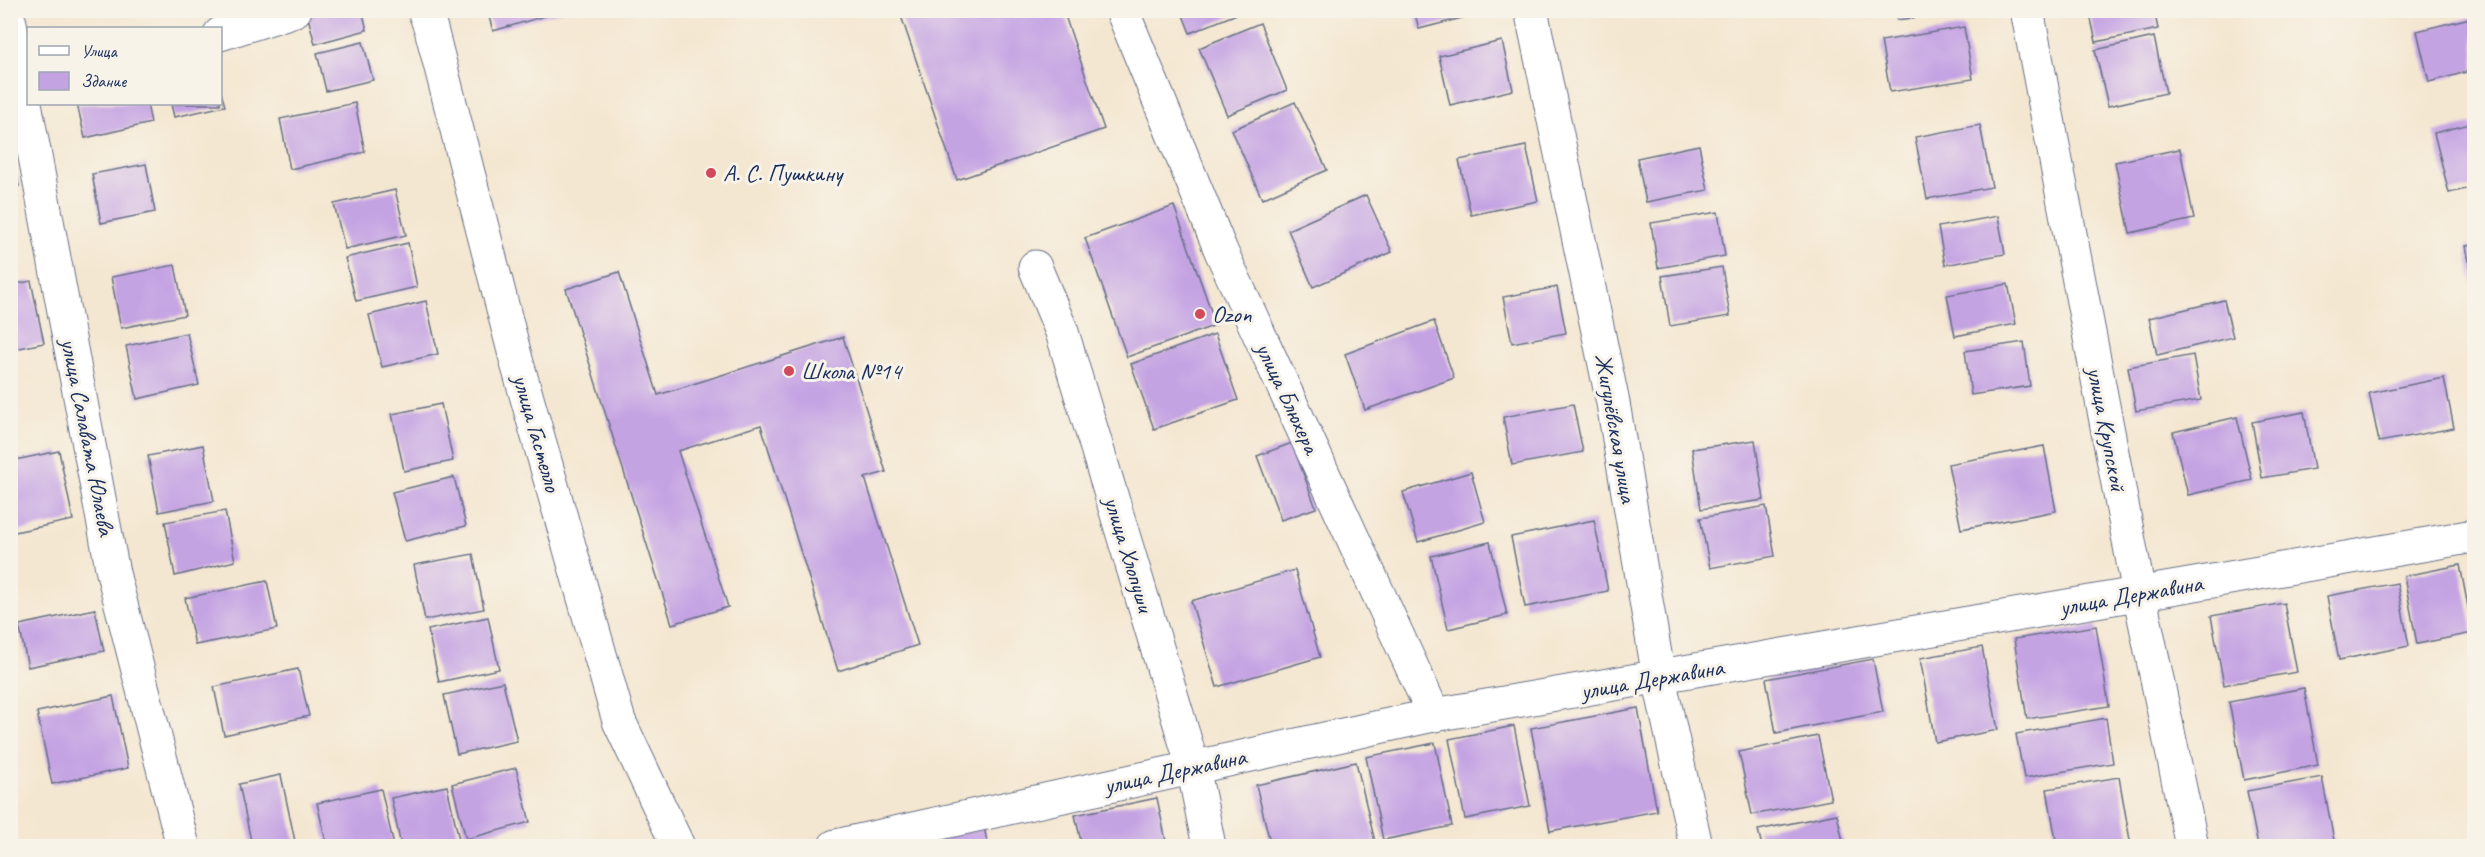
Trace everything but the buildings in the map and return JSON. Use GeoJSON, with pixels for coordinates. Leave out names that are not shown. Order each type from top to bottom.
{"type":"FeatureCollection","features":[{"type":"Feature","properties":{"kind":"street"},"geometry":{"type":"LineString","coordinates":[[222,33],[295,10]]}},
{"type":"Feature","properties":{"kind":"street","name":"улица Гастелло"},"geometry":{"type":"LineString","coordinates":[[424,10],[431,29],[517,363],[619,721],[678,846]]}},
{"type":"Feature","properties":{"kind":"street","name":"улица Блюхера"},"geometry":{"type":"LineString","coordinates":[[1122,10],[1221,251],[1434,715]]}},
{"type":"Feature","properties":{"kind":"street","name":"Жигулёвская улица"},"geometry":{"type":"LineString","coordinates":[[1530,10],[1613,403],[1659,678],[1696,846]]}},
{"type":"Feature","properties":{"kind":"street","name":"улица Крупской"},"geometry":{"type":"LineString","coordinates":[[2027,10],[2139,593],[2192,846]]}},
{"type":"Feature","properties":{"kind":"street","name":"улица Салавата Юлаева"},"geometry":{"type":"LineString","coordinates":[[10,23],[21,96],[113,573],[183,846]]}},
{"type":"Feature","properties":{"kind":"street","name":"улица Хлопуши"},"geometry":{"type":"LineString","coordinates":[[1035,267],[1062,332],[1193,767],[1209,846]]}},
{"type":"Feature","properties":{"kind":"street","name":"улица Державина"},"geometry":{"type":"LineString","coordinates":[[835,846],[1434,715],[2475,536]]}},
{"type":"Feature","properties":{"kind":"place","name":"А. С. Пушкину"},"geometry":{"type":"Point","coordinates":[711,173]}},
{"type":"Feature","properties":{"kind":"place","name":"Ozon"},"geometry":{"type":"Point","coordinates":[1200,314]}},
{"type":"Feature","properties":{"kind":"place","name":"Школа №14"},"geometry":{"type":"Point","coordinates":[789,371]}}]}
